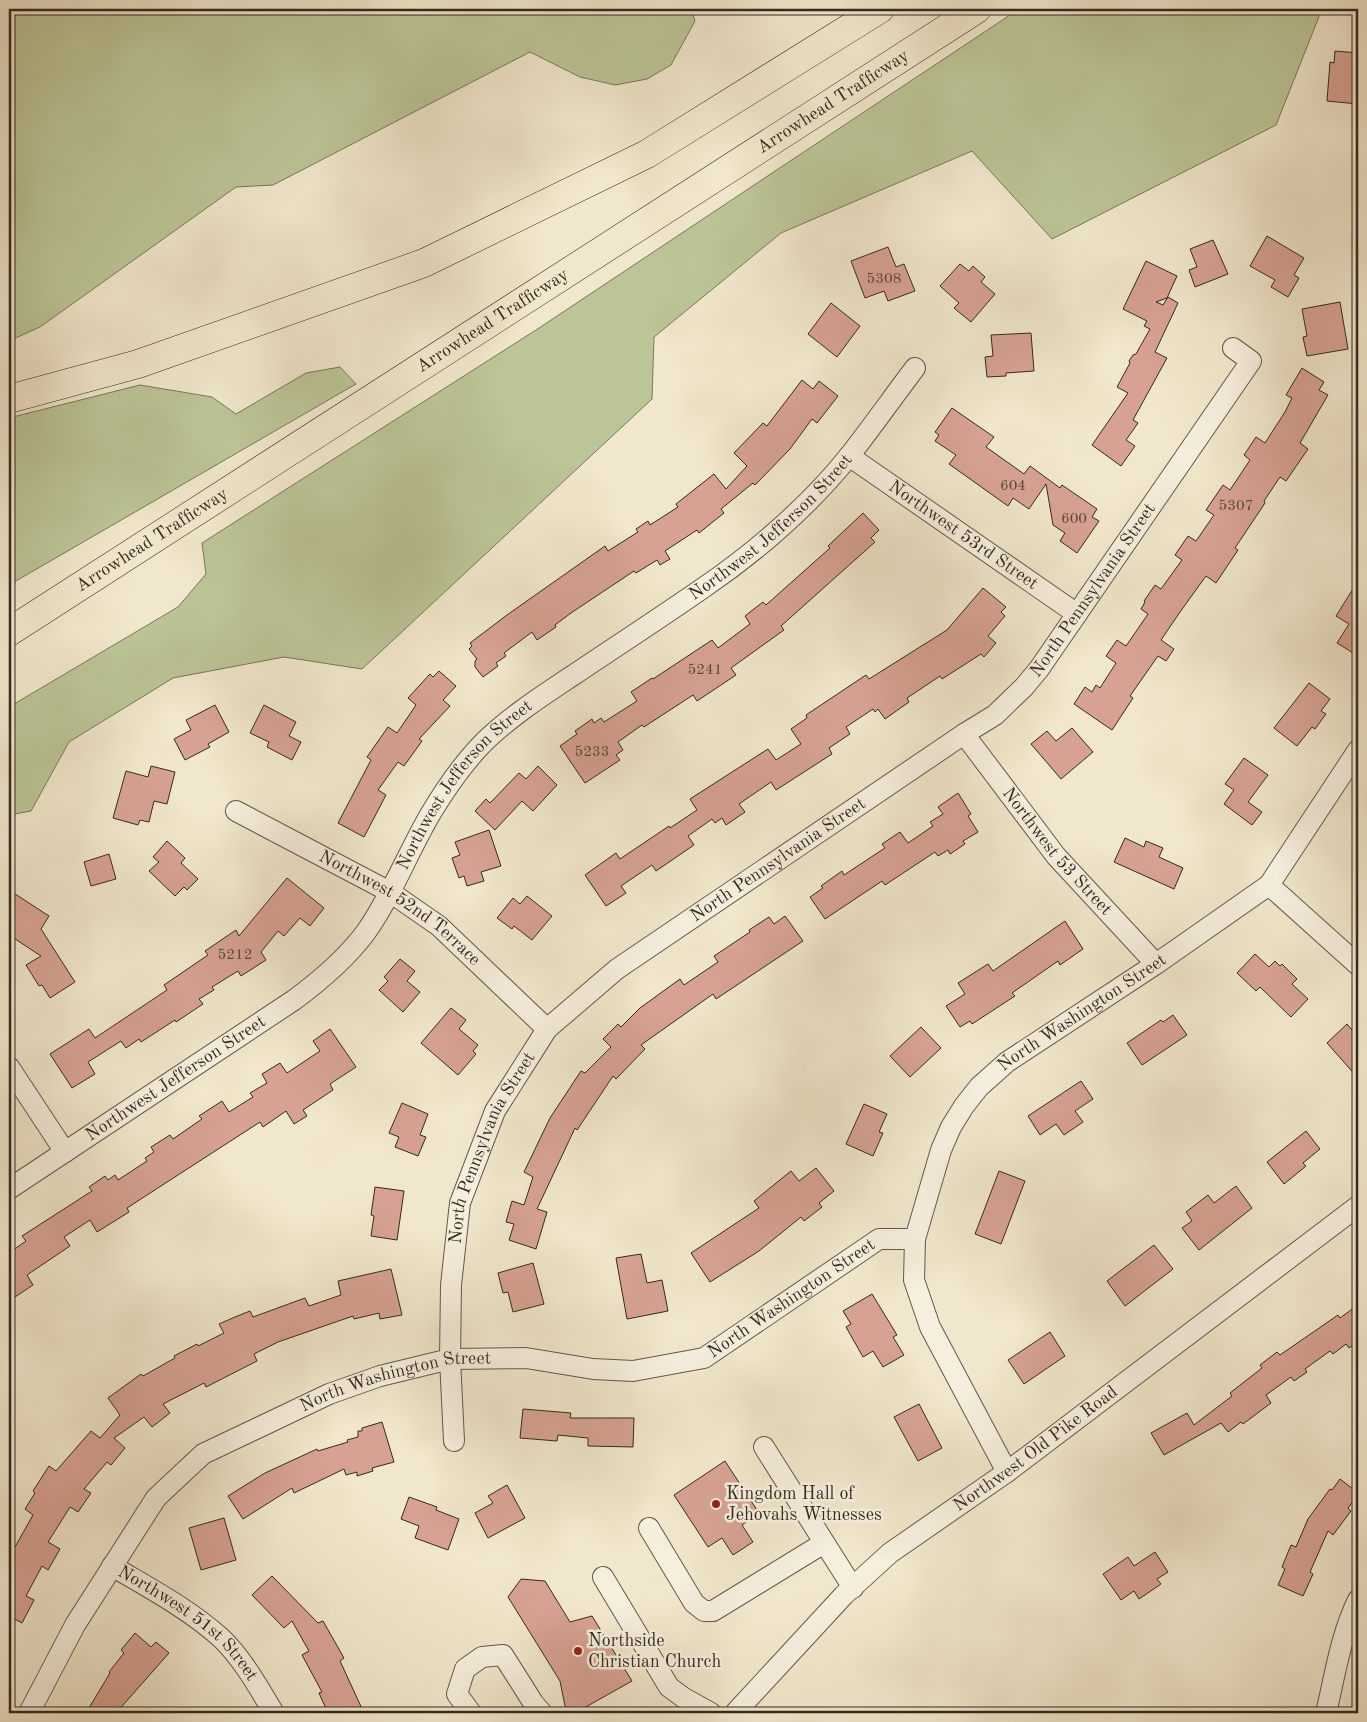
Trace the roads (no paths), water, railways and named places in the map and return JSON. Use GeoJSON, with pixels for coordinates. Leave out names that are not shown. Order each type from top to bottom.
{"type":"FeatureCollection","features":[{"type":"Feature","properties":{"kind":"highway"},"geometry":{"type":"LineString","coordinates":[[9,399],[138,364],[424,263],[647,154],[880,9]]}},
{"type":"Feature","properties":{"kind":"highway","name":"Arrowhead Trafficway"},"geometry":{"type":"LineString","coordinates":[[9,632],[977,9]]}},
{"type":"Feature","properties":{"kind":"street","name":"North Pennsylvania Street"},"geometry":{"type":"LineString","coordinates":[[454,1441],[450,1359],[451,1286],[460,1203],[495,1111],[547,1029],[617,969],[964,734],[995,715],[1024,687],[1039,669],[1251,360],[1234,348]]}},
{"type":"Feature","properties":{"kind":"street","name":"Northwest Jefferson Street"},"geometry":{"type":"LineString","coordinates":[[9,1189],[294,1000],[328,974],[367,930],[390,892],[430,814],[458,773],[485,741],[522,709],[704,588],[783,524],[824,484],[849,456],[915,368]]}},
{"type":"Feature","properties":{"kind":"street","name":"Northwest 53rd Street"},"geometry":{"type":"LineString","coordinates":[[849,456],[1077,614]]}},
{"type":"Feature","properties":{"kind":"street","name":"Northwest 53 Street"},"geometry":{"type":"LineString","coordinates":[[964,734],[1056,856],[1156,964]]}},
{"type":"Feature","properties":{"kind":"street","name":"North Washington Street"},"geometry":{"type":"LineString","coordinates":[[29,1713],[75,1625],[156,1498],[203,1454],[328,1394],[380,1376],[450,1359],[526,1358],[593,1369],[633,1371],[704,1358],[879,1239],[915,1239],[941,1150],[955,1120],[979,1087],[1007,1062],[1156,964],[1269,885],[1358,750]]}},
{"type":"Feature","properties":{"kind":"street","name":"Northwest 52nd Terrace"},"geometry":{"type":"LineString","coordinates":[[236,811],[390,892],[439,926],[547,1029]]}},
{"type":"Feature","properties":{"kind":"street"},"geometry":{"type":"LineString","coordinates":[[1269,885],[1358,965]]}},
{"type":"Feature","properties":{"kind":"street"},"geometry":{"type":"LineString","coordinates":[[9,1067],[65,1152]]}},
{"type":"Feature","properties":{"kind":"street","name":"Northwest Old Pike Road"},"geometry":{"type":"LineString","coordinates":[[735,1713],[853,1588],[890,1553],[1007,1472],[1358,1206]]}},
{"type":"Feature","properties":{"kind":"street"},"geometry":{"type":"LineString","coordinates":[[915,1239],[914,1280],[930,1327],[1007,1472]]}},
{"type":"Feature","properties":{"kind":"street"},"geometry":{"type":"LineString","coordinates":[[764,1447],[853,1588]]}},
{"type":"Feature","properties":{"kind":"street"},"geometry":{"type":"LineString","coordinates":[[649,1528],[694,1602],[704,1610],[713,1611],[824,1542]]}},
{"type":"Feature","properties":{"kind":"street","name":"Northwest 51st Street"},"geometry":{"type":"LineString","coordinates":[[112,1566],[181,1607],[221,1639],[246,1668],[274,1713]]}},
{"type":"Feature","properties":{"kind":"street"},"geometry":{"type":"LineString","coordinates":[[603,1577],[669,1687],[711,1713]]}},
{"type":"Feature","properties":{"kind":"street"},"geometry":{"type":"LineString","coordinates":[[1326,1713],[1339,1656],[1358,1600]]}},
{"type":"Feature","properties":{"kind":"street"},"geometry":{"type":"LineString","coordinates":[[471,1713],[457,1694],[465,1669],[482,1657],[503,1656],[534,1704],[542,1713]]}},
{"type":"Feature","properties":{"kind":"place","name":"Kingdom Hall of Jehovahs Witnesses"},"geometry":{"type":"Point","coordinates":[716,1504]}},
{"type":"Feature","properties":{"kind":"place","name":"Northside Christian Church"},"geometry":{"type":"Point","coordinates":[578,1651]}}]}
